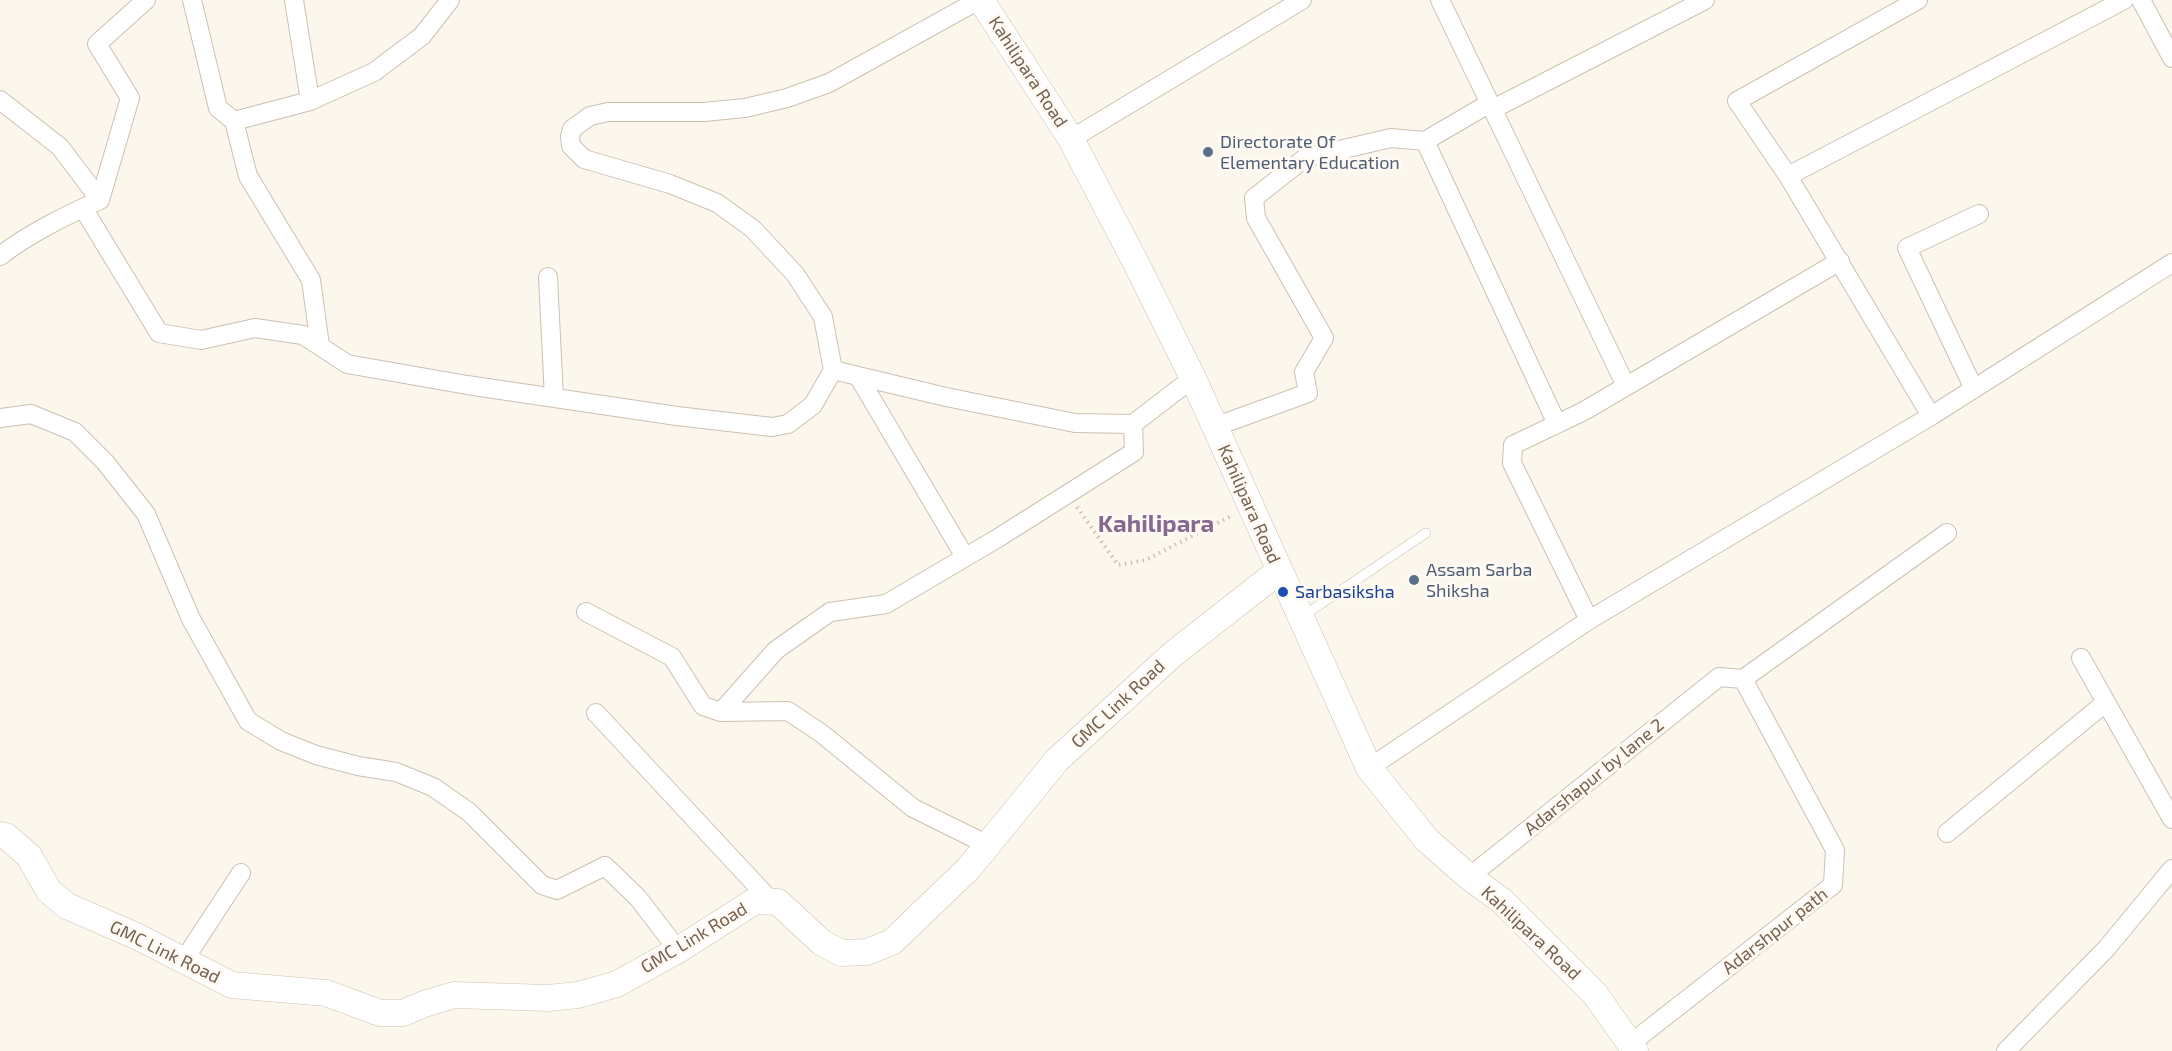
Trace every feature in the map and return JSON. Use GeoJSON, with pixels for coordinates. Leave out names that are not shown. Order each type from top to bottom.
{"type":"FeatureCollection","features":[{"type":"Feature","properties":{"kind":"street"},"geometry":{"type":"LineString","coordinates":[[0,256],[16,243],[64,216],[92,204],[130,98],[97,44],[146,0]]}},
{"type":"Feature","properties":{"kind":"street"},"geometry":{"type":"LineString","coordinates":[[294,0],[310,100]]}},
{"type":"Feature","properties":{"kind":"street"},"geometry":{"type":"LineString","coordinates":[[234,121],[310,100],[374,72],[422,36],[450,0]]}},
{"type":"Feature","properties":{"kind":"street"},"geometry":{"type":"LineString","coordinates":[[0,99],[60,147],[159,333],[201,340],[255,328],[303,335],[347,364],[554,398],[772,427],[788,424],[813,405],[833,370],[823,317],[795,274],[753,230],[717,203],[670,184],[584,159],[571,146],[572,129],[590,116],[608,112],[704,112],[745,108],[787,98],[829,83],[980,0]]}},
{"type":"Feature","properties":{"kind":"street","name":"Kahilipara Road"},"geometry":{"type":"LineString","coordinates":[[980,0],[1071,139],[1193,378],[1369,768],[1427,840],[1469,877],[1502,901],[1595,994],[1633,1047]]}},
{"type":"Feature","properties":{"kind":"street"},"geometry":{"type":"LineString","coordinates":[[1440,0],[1626,386]]}},
{"type":"Feature","properties":{"kind":"street"},"geometry":{"type":"LineString","coordinates":[[1214,427],[1308,393],[1304,372],[1324,338],[1256,218],[1254,198],[1305,158],[1391,138],[1425,141],[1706,0]]}},
{"type":"Feature","properties":{"kind":"street"},"geometry":{"type":"LineString","coordinates":[[1918,0],[1737,101],[1788,176],[1931,416]]}},
{"type":"Feature","properties":{"kind":"street"},"geometry":{"type":"LineString","coordinates":[[1788,176],[2124,0]]}},
{"type":"Feature","properties":{"kind":"street"},"geometry":{"type":"LineString","coordinates":[[2141,0],[2172,58]]}},
{"type":"Feature","properties":{"kind":"street"},"geometry":{"type":"LineString","coordinates":[[192,1],[218,108],[234,121],[248,176],[311,280],[320,346]]}},
{"type":"Feature","properties":{"kind":"street"},"geometry":{"type":"LineString","coordinates":[[1071,139],[1292,3]]}},
{"type":"Feature","properties":{"kind":"street"},"geometry":{"type":"LineString","coordinates":[[1425,141],[1557,424]]}},
{"type":"Feature","properties":{"kind":"street"},"geometry":{"type":"LineString","coordinates":[[1974,389],[1907,248],[1980,214]]}},
{"type":"Feature","properties":{"kind":"street"},"geometry":{"type":"LineString","coordinates":[[1589,620],[1512,463],[1514,445],[1626,386],[1840,261]]}},
{"type":"Feature","properties":{"kind":"street"},"geometry":{"type":"LineString","coordinates":[[1369,768],[1589,620],[1931,416],[2172,263]]}},
{"type":"Feature","properties":{"kind":"street"},"geometry":{"type":"LineString","coordinates":[[548,278],[554,398]]}},
{"type":"Feature","properties":{"kind":"street"},"geometry":{"type":"LineString","coordinates":[[833,370],[946,397],[1076,423],[1133,423],[1193,378]]}},
{"type":"Feature","properties":{"kind":"street"},"geometry":{"type":"LineString","coordinates":[[858,376],[965,557]]}},
{"type":"Feature","properties":{"kind":"street"},"geometry":{"type":"LineString","coordinates":[[0,418],[31,414],[75,432],[105,462],[146,514],[190,620],[248,721],[281,741],[316,755],[358,766],[396,772],[433,787],[469,812],[542,885],[557,891],[605,866],[638,898],[678,950]]}},
{"type":"Feature","properties":{"kind":"street"},"geometry":{"type":"LineString","coordinates":[[721,712],[776,650],[830,612],[886,604],[1134,453],[1133,423]]}},
{"type":"Feature","properties":{"kind":"street"},"geometry":{"type":"LineString","coordinates":[[1743,680],[1947,533]]}},
{"type":"Feature","properties":{"kind":"street","name":"GMC Link Road"},"geometry":{"type":"LineString","coordinates":[[0,835],[6,836],[29,856],[49,891],[67,906],[136,936],[232,985],[326,993],[380,1013],[403,1013],[454,995],[548,998],[578,995],[617,984],[678,950],[755,900],[778,903],[821,942],[841,953],[867,952],[892,942],[969,868],[1057,760],[1173,654],[1279,571]]}},
{"type":"Feature","properties":{"kind":"street"},"geometry":{"type":"LineString","coordinates":[[586,612],[672,657],[703,706],[721,712],[788,711],[821,732],[913,808],[988,844]]}},
{"type":"Feature","properties":{"kind":"street"},"geometry":{"type":"LineString","coordinates":[[2081,658],[2172,819]]}},
{"type":"Feature","properties":{"kind":"street","name":"Adarshapur by lane 2"},"geometry":{"type":"LineString","coordinates":[[1469,877],[1719,677],[1743,680]]}},
{"type":"Feature","properties":{"kind":"street","name":"Adarshpur path"},"geometry":{"type":"LineString","coordinates":[[1633,1047],[1833,885],[1835,850],[1743,680]]}},
{"type":"Feature","properties":{"kind":"street"},"geometry":{"type":"LineString","coordinates":[[1947,833],[2105,703]]}},
{"type":"Feature","properties":{"kind":"street"},"geometry":{"type":"LineString","coordinates":[[596,713],[772,902]]}},
{"type":"Feature","properties":{"kind":"street"},"geometry":{"type":"LineString","coordinates":[[2006,1051],[2106,949],[2172,869]]}},
{"type":"Feature","properties":{"kind":"street"},"geometry":{"type":"LineString","coordinates":[[184,960],[241,873]]}},
{"type":"Feature","properties":{"kind":"lane"},"geometry":{"type":"LineString","coordinates":[[1301,617],[1426,533]]}},
{"type":"Feature","properties":{"kind":"path"},"geometry":{"type":"LineString","coordinates":[[1067,495],[1118,564],[1146,560],[1238,512]]}},
{"type":"Feature","properties":{"kind":"place","name":"Directorate Of Elementary Education"},"geometry":{"type":"Point","coordinates":[1208,152]}},
{"type":"Feature","properties":{"kind":"place","name":"Assam Sarba Shiksha"},"geometry":{"type":"Point","coordinates":[1414,580]}},
{"type":"Feature","properties":{"kind":"place","name":"Sarbasiksha"},"geometry":{"type":"Point","coordinates":[1283,592]}},
{"type":"Feature","properties":{"kind":"district","name":"Kahilipara"},"geometry":{"type":"Point","coordinates":[1156,524]}}]}
